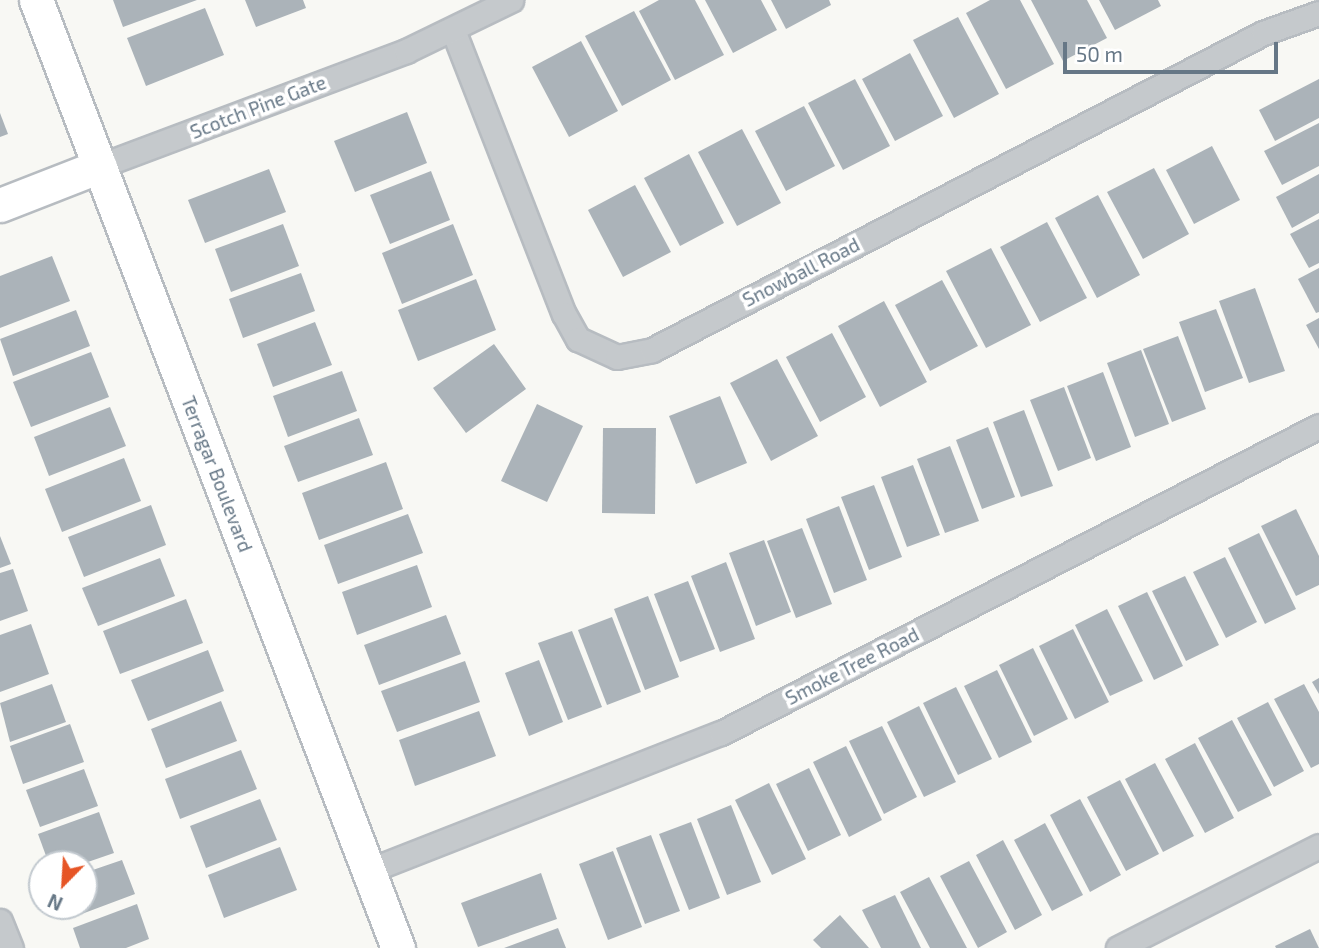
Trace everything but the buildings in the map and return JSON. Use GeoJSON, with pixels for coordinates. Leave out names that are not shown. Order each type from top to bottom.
{"type":"FeatureCollection","features":[{"type":"Feature","properties":{"kind":"street","name":"Terragar Boulevard"},"geometry":{"type":"LineString","coordinates":[[36,0],[398,948]]}},
{"type":"Feature","properties":{"kind":"street","name":"Scotch Pine Gate"},"geometry":{"type":"LineString","coordinates":[[0,205],[453,30],[511,0]]}},
{"type":"Feature","properties":{"kind":"street","name":"Snowball Road"},"geometry":{"type":"LineString","coordinates":[[453,30],[564,314],[578,339],[617,357],[652,350],[1263,33],[1319,13]]}},
{"type":"Feature","properties":{"kind":"street","name":"Smoke Tree Road"},"geometry":{"type":"LineString","coordinates":[[368,871],[721,733],[1319,426]]}},
{"type":"Feature","properties":{"kind":"street"},"geometry":{"type":"LineString","coordinates":[[1118,948],[1319,846]]}},
{"type":"Feature","properties":{"kind":"street"},"geometry":{"type":"LineString","coordinates":[[0,920],[11,948]]}}]}
